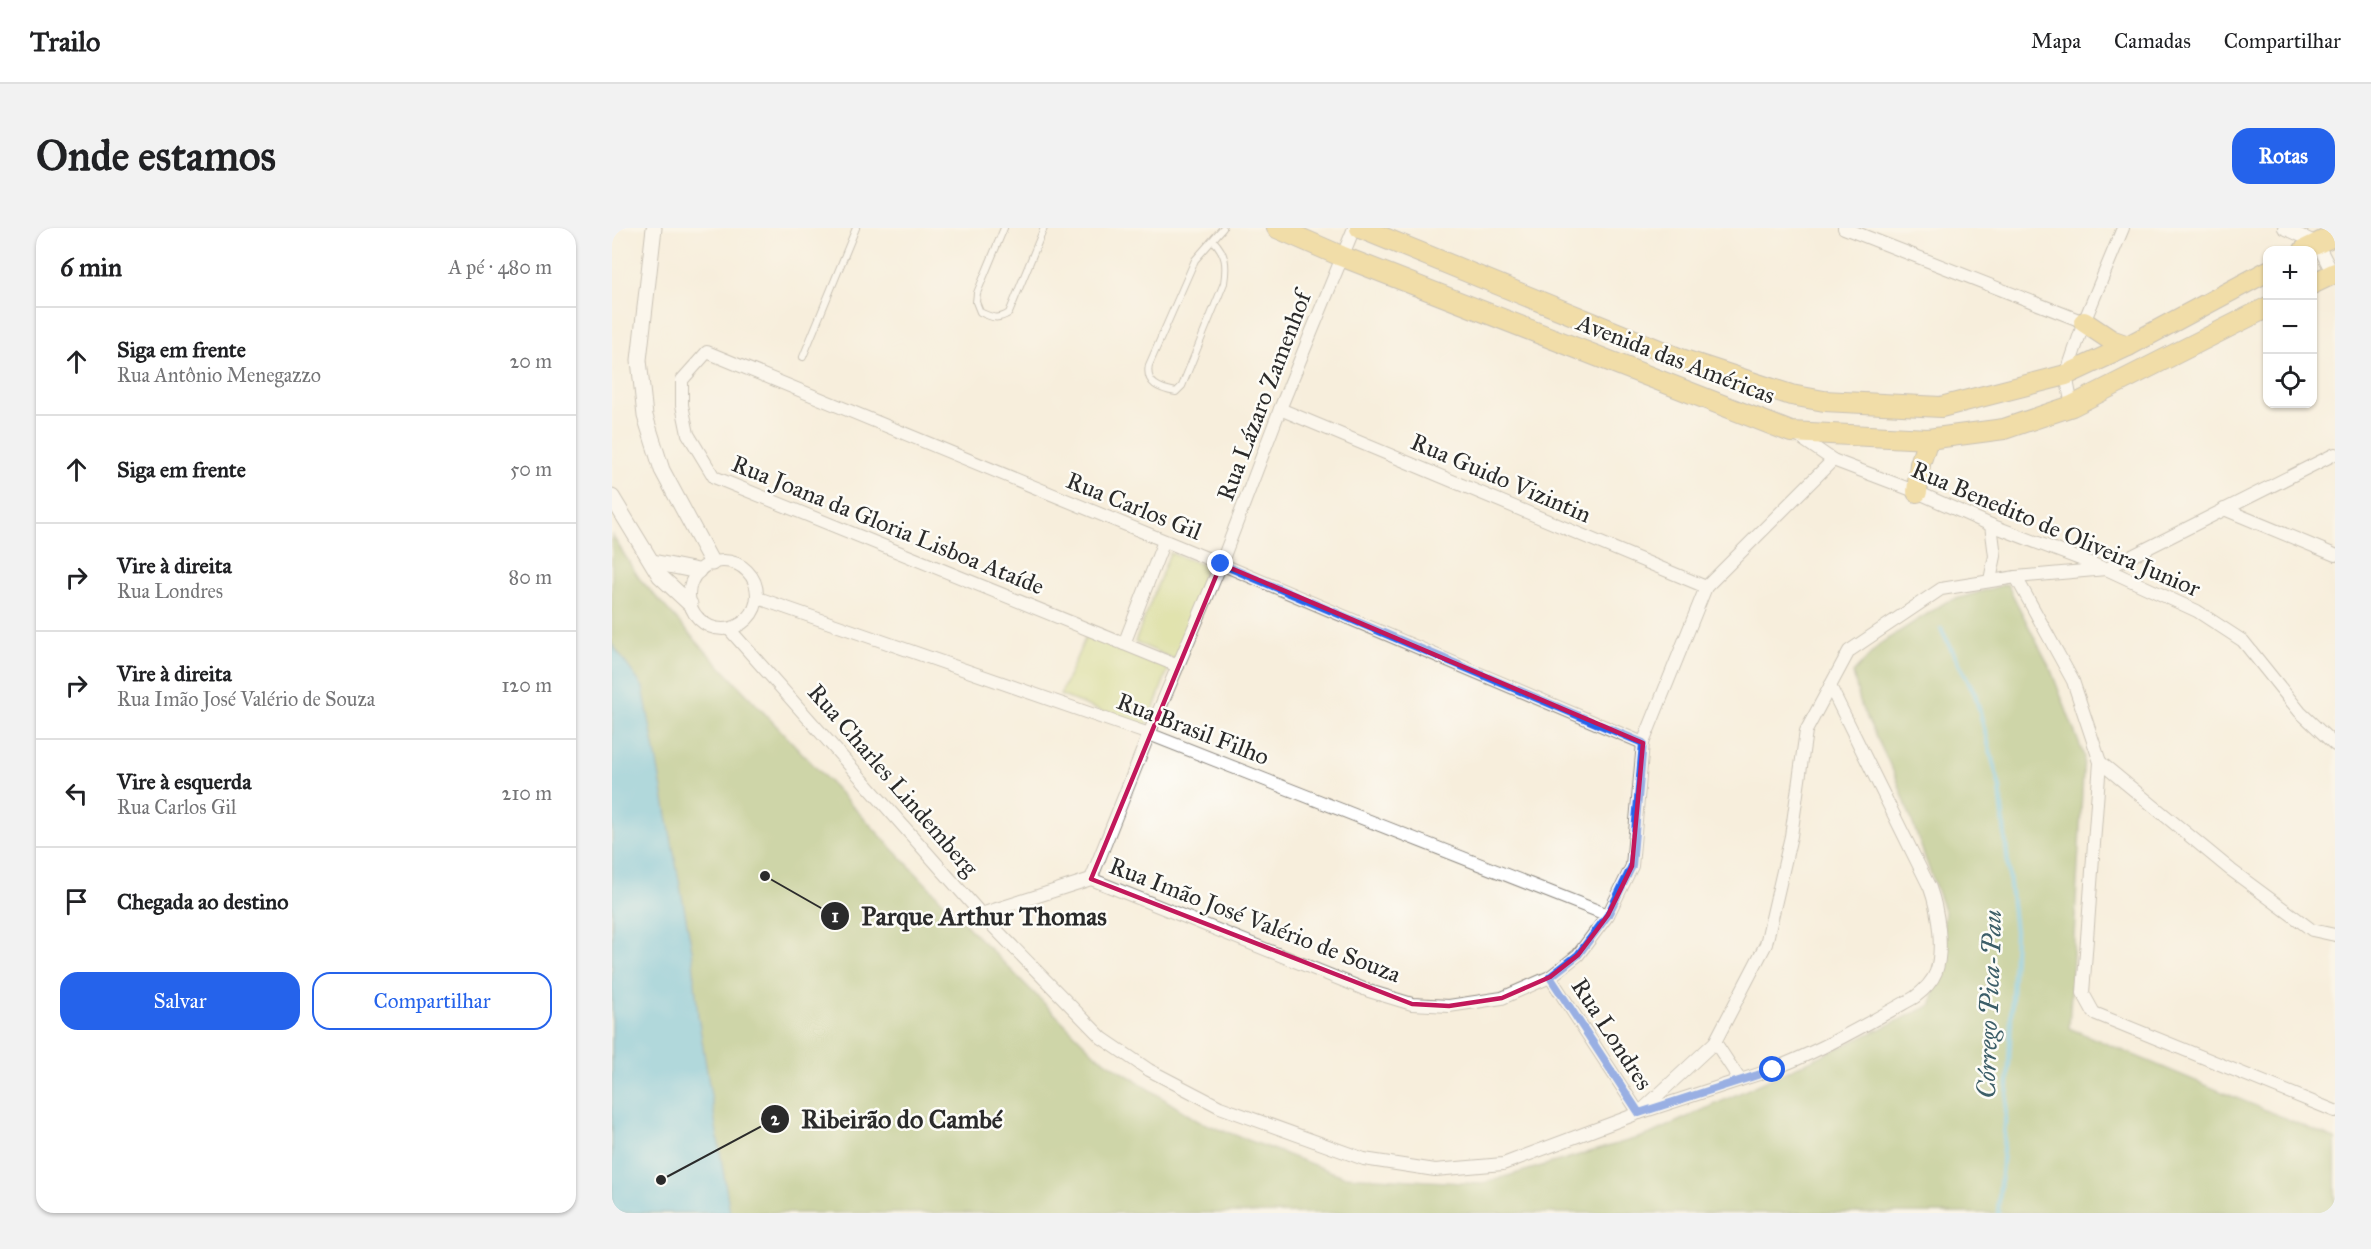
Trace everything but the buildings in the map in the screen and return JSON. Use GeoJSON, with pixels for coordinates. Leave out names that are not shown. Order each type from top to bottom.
{"type":"FeatureCollection","features":[{"type":"Feature","properties":{"kind":"main road","name":"Avenida das Américas"},"geometry":{"type":"LineString","coordinates":[[1276,228],[1341,256],[1791,432],[1928,439],[2004,429],[2072,406],[2263,310]]}},
{"type":"Feature","properties":{"kind":"main road","name":"Avenida das Américas"},"geometry":{"type":"LineString","coordinates":[[1359,228],[1682,359],[1791,395],[1824,401],[1941,407],[2066,375],[2128,346],[2263,273]]}},
{"type":"Feature","properties":{"kind":"main road"},"geometry":{"type":"LineString","coordinates":[[2317,282],[2334,274]]}},
{"type":"Feature","properties":{"kind":"main road"},"geometry":{"type":"LineString","coordinates":[[2084,322],[2111,340],[2128,346]]}},
{"type":"Feature","properties":{"kind":"main road"},"geometry":{"type":"LineString","coordinates":[[1917,492],[1920,464],[1928,439]]}},
{"type":"Feature","properties":{"kind":"street"},"geometry":{"type":"LineString","coordinates":[[654,228],[639,360],[645,416],[662,470],[712,563]]}},
{"type":"Feature","properties":{"kind":"street","name":"Rua Lázaro Zamenhof"},"geometry":{"type":"LineString","coordinates":[[1091,879],[1221,564],[1280,409],[1354,228]]}},
{"type":"Feature","properties":{"kind":"street"},"geometry":{"type":"LineString","coordinates":[[1844,228],[2084,322]]}},
{"type":"Feature","properties":{"kind":"street"},"geometry":{"type":"LineString","coordinates":[[2072,406],[2066,375],[2084,322],[2123,228]]}},
{"type":"Feature","properties":{"kind":"street"},"geometry":{"type":"LineString","coordinates":[[2284,228],[2319,243],[2334,274]]}},
{"type":"Feature","properties":{"kind":"street","name":"Rua Carlos Gil"},"geometry":{"type":"LineString","coordinates":[[707,352],[1221,564],[1643,743]]}},
{"type":"Feature","properties":{"kind":"street","name":"Rua Joana da Gloria Lisboa Ataíde"},"geometry":{"type":"LineString","coordinates":[[707,352],[682,380],[682,405],[688,434],[714,477],[1178,666]]}},
{"type":"Feature","properties":{"kind":"street","name":"Rua Guido Vizintin"},"geometry":{"type":"LineString","coordinates":[[1280,409],[1706,587]]}},
{"type":"Feature","properties":{"kind":"street","name":"Rua Benedito de Oliveira Junior"},"geometry":{"type":"LineString","coordinates":[[1791,432],[1833,460],[2106,569],[2197,611],[2242,641],[2300,712],[2335,745]]}},
{"type":"Feature","properties":{"kind":"street"},"geometry":{"type":"LineString","coordinates":[[2106,569],[2335,454]]}},
{"type":"Feature","properties":{"kind":"street","name":"Rua Imão José Valério de Souza"},"geometry":{"type":"LineString","coordinates":[[981,914],[1091,879],[1369,991],[1412,1004],[1449,1006],[1502,998],[1550,977],[1578,955],[1608,915],[1632,866],[1643,743],[1706,587],[1833,460]]}},
{"type":"Feature","properties":{"kind":"street"},"geometry":{"type":"LineString","coordinates":[[612,497],[660,576],[690,604],[700,621],[720,630],[730,630],[749,618],[755,610],[758,598],[754,578],[747,570],[728,561],[712,563],[698,572],[691,583],[688,593],[690,604]]}},
{"type":"Feature","properties":{"kind":"street"},"geometry":{"type":"LineString","coordinates":[[2224,509],[2335,555]]}},
{"type":"Feature","properties":{"kind":"street"},"geometry":{"type":"LineString","coordinates":[[1990,580],[1995,556],[1991,525]]}},
{"type":"Feature","properties":{"kind":"street"},"geometry":{"type":"LineString","coordinates":[[1124,644],[1164,541]]}},
{"type":"Feature","properties":{"kind":"street"},"geometry":{"type":"LineString","coordinates":[[653,562],[698,572]]}},
{"type":"Feature","properties":{"kind":"street","name":"Rua Charles Lindemberg"},"geometry":{"type":"LineString","coordinates":[[730,630],[981,914],[1102,1038],[1149,1070],[1220,1107],[1364,1159],[1435,1170],[1503,1164],[1639,1113],[1715,1042],[1766,944],[1791,837],[1806,731],[1849,651],[1941,589],[1990,580],[2106,569]]}},
{"type":"Feature","properties":{"kind":"street"},"geometry":{"type":"LineString","coordinates":[[2016,577],[2073,681],[2100,762],[2082,993],[2094,1013],[2335,1111]]}},
{"type":"Feature","properties":{"kind":"street","name":"Rua Brasil Filho"},"geometry":{"type":"LineString","coordinates":[[758,598],[1149,734],[1608,915]]}},
{"type":"Feature","properties":{"kind":"street"},"geometry":{"type":"LineString","coordinates":[[1639,1113],[1773,1070],[1846,1036],[1915,998],[1936,973],[1939,943],[1937,906],[1830,686]]}},
{"type":"Feature","properties":{"kind":"street"},"geometry":{"type":"LineString","coordinates":[[2100,762],[2231,870],[2312,930],[2335,935]]}},
{"type":"Feature","properties":{"kind":"street","name":"Rua Londres"},"geometry":{"type":"LineString","coordinates":[[1550,977],[1639,1113]]}},
{"type":"Feature","properties":{"kind":"street"},"geometry":{"type":"LineString","coordinates":[[1715,1042],[1740,1080]]}},
{"type":"Feature","properties":{"kind":"lane"},"geometry":{"type":"LineString","coordinates":[[803,357],[856,228]]}},
{"type":"Feature","properties":{"kind":"lane"},"geometry":{"type":"LineString","coordinates":[[1004,228],[977,293],[976,302],[980,312],[992,318],[1003,317],[1009,313],[1044,228]]}},
{"type":"Feature","properties":{"kind":"lane"},"geometry":{"type":"LineString","coordinates":[[1213,240],[1223,251],[1227,266],[1224,283],[1182,386],[1176,392],[1159,388],[1147,374],[1149,365],[1195,260],[1223,228]]}},
{"type":"Feature","properties":{"kind":"highlighted area"},"geometry":{"type":"Polygon","coordinates":[[[1221,564],[1643,743],[1632,866],[1608,915],[1578,955],[1550,977],[1502,998],[1449,1006],[1412,1004],[1091,879],[1221,564]]]}},
{"type":"Feature","properties":{"kind":"green space"},"geometry":{"type":"Polygon","coordinates":[[[612,535],[639,578],[699,644],[948,907],[1096,1055],[1198,1121],[1343,1176],[1480,1184],[1648,1135],[1932,1005],[1945,913],[1896,777],[1861,706],[1853,673],[1881,643],[1946,602],[2007,584],[2051,670],[2084,756],[2069,1028],[2335,1139],[2335,1213],[612,1213],[612,535]]]}},
{"type":"Feature","properties":{"kind":"green space"},"geometry":{"type":"Polygon","coordinates":[[[1170,553],[1206,566],[1176,660],[1135,642],[1170,553]]]}},
{"type":"Feature","properties":{"kind":"green space"},"geometry":{"type":"Polygon","coordinates":[[[1087,634],[1169,667],[1146,729],[1060,695],[1087,634]]]}},
{"type":"Feature","properties":{"kind":"water"},"geometry":{"type":"Polygon","coordinates":[[[612,644],[643,687],[692,950],[698,1016],[730,1213],[612,1213],[612,644]]]}},
{"type":"Feature","properties":{"kind":"waterway","name":"Córrego Pica-Pau"},"geometry":{"type":"LineString","coordinates":[[1941,629],[1975,694],[2000,788],[2015,932],[2008,1084],[1998,1213]]}},
{"type":"Feature","properties":{"kind":"place","name":"Parque Arthur Thomas"},"geometry":{"type":"Point","coordinates":[765,876]}},
{"type":"Feature","properties":{"kind":"place","name":"Ribeirão do Cambé"},"geometry":{"type":"Point","coordinates":[661,1180]}},
{"type":"Feature","properties":{"kind":"route"},"geometry":{"type":"LineString","coordinates":[[1221,564],[1643,743],[1632,866],[1608,915],[1578,955],[1550,977],[1639,1113],[1773,1070]]}}]}
